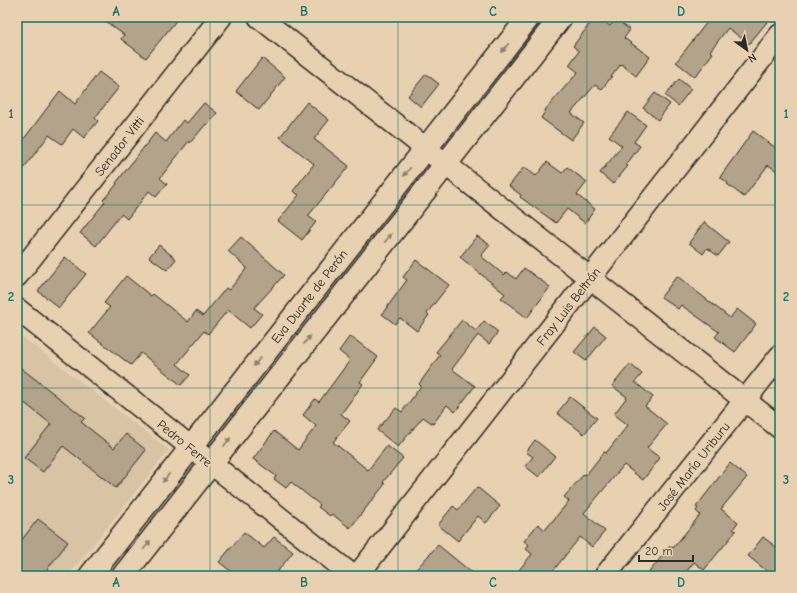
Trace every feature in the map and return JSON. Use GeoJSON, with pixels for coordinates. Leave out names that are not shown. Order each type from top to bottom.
{"type":"FeatureCollection","features":[{"type":"Feature","properties":{"kind":"street","name":"Senador Vitti"},"geometry":{"type":"LineString","coordinates":[[17,276],[221,17]]}},
{"type":"Feature","properties":{"kind":"street"},"geometry":{"type":"LineString","coordinates":[[260,17],[780,428]]}},
{"type":"Feature","properties":{"kind":"street","name":"Eva Duarte de Perón"},"geometry":{"type":"LineString","coordinates":[[90,576],[529,17]]}},
{"type":"Feature","properties":{"kind":"street","name":"Eva Duarte de Perón"},"geometry":{"type":"LineString","coordinates":[[123,576],[210,463],[561,17]]}},
{"type":"Feature","properties":{"kind":"street","name":"Fray Luis Beltrán"},"geometry":{"type":"LineString","coordinates":[[357,576],[780,35]]}},
{"type":"Feature","properties":{"kind":"street","name":"Pedro Ferre"},"geometry":{"type":"LineString","coordinates":[[17,310],[353,576]]}},
{"type":"Feature","properties":{"kind":"street","name":"José María Uriburu"},"geometry":{"type":"LineString","coordinates":[[605,576],[780,356]]}},
{"type":"Feature","properties":{"kind":"shaded area"},"geometry":{"type":"Polygon","coordinates":[[[17,333],[169,450],[68,576],[17,576],[17,333]]]}},
{"type":"Feature","properties":{"kind":"building"},"geometry":{"type":"Polygon","coordinates":[[[100,17],[179,17],[146,58],[121,39],[124,35],[100,17]]]}},
{"type":"Feature","properties":{"kind":"building"},"geometry":{"type":"Polygon","coordinates":[[[595,17],[598,17],[610,26],[616,19],[630,30],[624,38],[650,57],[636,76],[621,64],[602,89],[595,85],[571,113],[584,123],[571,140],[541,118],[545,110],[578,72],[569,65],[579,51],[573,46],[595,17]]]}},
{"type":"Feature","properties":{"kind":"building"},"geometry":{"type":"Polygon","coordinates":[[[711,17],[771,17],[749,44],[728,28],[710,51],[713,53],[695,77],[676,62],[711,17]]]}},
{"type":"Feature","properties":{"kind":"building"},"geometry":{"type":"Polygon","coordinates":[[[262,58],[285,77],[259,110],[236,91],[262,58]]]}},
{"type":"Feature","properties":{"kind":"building"},"geometry":{"type":"Polygon","coordinates":[[[99,72],[119,87],[95,118],[98,121],[84,138],[73,129],[62,144],[49,135],[17,177],[17,148],[60,91],[75,104],[99,72]]]}},
{"type":"Feature","properties":{"kind":"building"},"geometry":{"type":"Polygon","coordinates":[[[426,74],[439,84],[421,107],[408,96],[426,74]]]}},
{"type":"Feature","properties":{"kind":"building"},"geometry":{"type":"Polygon","coordinates":[[[679,79],[691,89],[678,106],[665,95],[679,79]]]}},
{"type":"Feature","properties":{"kind":"building"},"geometry":{"type":"Polygon","coordinates":[[[655,93],[670,104],[658,120],[643,108],[655,93]]]}},
{"type":"Feature","properties":{"kind":"building"},"geometry":{"type":"Polygon","coordinates":[[[307,102],[329,120],[314,139],[349,166],[308,216],[316,222],[302,240],[278,221],[299,195],[293,191],[314,164],[280,137],[307,102]]]}},
{"type":"Feature","properties":{"kind":"building"},"geometry":{"type":"Polygon","coordinates":[[[204,103],[217,113],[190,143],[189,141],[160,178],[167,184],[156,197],[149,191],[127,219],[121,214],[96,246],[80,233],[105,202],[103,200],[117,184],[116,183],[155,133],[166,142],[183,120],[187,123],[204,103]]]}},
{"type":"Feature","properties":{"kind":"building"},"geometry":{"type":"Polygon","coordinates":[[[628,112],[646,125],[634,142],[640,146],[626,165],[628,166],[613,184],[600,173],[622,146],[609,136],[628,112]]]}},
{"type":"Feature","properties":{"kind":"building"},"geometry":{"type":"Polygon","coordinates":[[[753,131],[780,151],[780,173],[768,165],[744,197],[720,177],[753,131]]]}},
{"type":"Feature","properties":{"kind":"building"},"geometry":{"type":"Polygon","coordinates":[[[547,162],[562,173],[567,167],[587,182],[577,195],[595,209],[585,223],[567,209],[556,223],[520,197],[521,195],[509,186],[524,167],[536,176],[547,162]]]}},
{"type":"Feature","properties":{"kind":"building"},"geometry":{"type":"Polygon","coordinates":[[[704,222],[729,242],[718,256],[707,248],[703,254],[689,243],[704,222]]]}},
{"type":"Feature","properties":{"kind":"building"},"geometry":{"type":"Polygon","coordinates":[[[477,236],[490,245],[481,256],[504,275],[507,272],[516,279],[524,268],[550,287],[527,318],[501,298],[505,294],[460,257],[477,236]]]}},
{"type":"Feature","properties":{"kind":"building"},"geometry":{"type":"Polygon","coordinates":[[[241,237],[284,275],[254,308],[262,314],[250,328],[228,310],[208,334],[204,331],[177,364],[190,375],[181,385],[141,353],[131,365],[89,333],[110,307],[104,303],[126,276],[151,296],[153,294],[188,322],[196,311],[203,316],[226,288],[229,290],[247,268],[228,251],[241,237]]]}},
{"type":"Feature","properties":{"kind":"building"},"geometry":{"type":"Polygon","coordinates":[[[159,245],[176,259],[167,270],[149,257],[159,245]]]}},
{"type":"Feature","properties":{"kind":"building"},"geometry":{"type":"Polygon","coordinates":[[[65,257],[86,274],[59,308],[38,291],[65,257]]]}},
{"type":"Feature","properties":{"kind":"building"},"geometry":{"type":"Polygon","coordinates":[[[416,260],[449,285],[427,313],[429,315],[417,331],[400,318],[395,324],[382,314],[407,280],[403,277],[416,260]]]}},
{"type":"Feature","properties":{"kind":"building"},"geometry":{"type":"Polygon","coordinates":[[[677,276],[730,318],[737,309],[756,324],[735,352],[715,337],[719,332],[681,305],[678,309],[661,297],[677,276]]]}},
{"type":"Feature","properties":{"kind":"building"},"geometry":{"type":"Polygon","coordinates":[[[462,320],[476,331],[484,321],[498,332],[489,344],[478,335],[452,369],[475,386],[455,412],[447,405],[433,424],[423,417],[398,447],[377,430],[396,408],[402,412],[421,386],[419,384],[440,355],[436,352],[462,320]]]}},
{"type":"Feature","properties":{"kind":"building"},"geometry":{"type":"Polygon","coordinates":[[[595,327],[606,336],[586,361],[574,352],[595,327]]]}},
{"type":"Feature","properties":{"kind":"building"},"geometry":{"type":"Polygon","coordinates":[[[350,336],[378,357],[360,382],[363,384],[341,414],[350,421],[333,442],[368,470],[387,446],[403,458],[383,482],[385,484],[350,528],[332,514],[330,516],[318,507],[320,505],[291,482],[286,488],[274,479],[276,476],[253,459],[274,431],[298,450],[316,426],[303,415],[315,399],[319,402],[350,360],[339,351],[350,336]]]}},
{"type":"Feature","properties":{"kind":"building"},"geometry":{"type":"Polygon","coordinates":[[[630,364],[642,374],[635,382],[653,397],[645,406],[667,424],[647,448],[660,458],[643,480],[624,465],[584,513],[605,531],[592,547],[580,537],[549,576],[527,576],[519,570],[532,554],[526,549],[529,545],[524,541],[538,524],[545,530],[569,501],[564,497],[584,474],[586,475],[604,452],[606,453],[628,425],[614,414],[627,397],[612,386],[630,364]]]}},
{"type":"Feature","properties":{"kind":"building"},"geometry":{"type":"Polygon","coordinates":[[[17,365],[85,418],[81,422],[114,448],[126,434],[146,450],[116,488],[63,446],[43,472],[24,458],[51,424],[17,397],[17,365]]]}},
{"type":"Feature","properties":{"kind":"building"},"geometry":{"type":"Polygon","coordinates":[[[570,397],[597,418],[584,434],[557,413],[570,397]]]}},
{"type":"Feature","properties":{"kind":"building"},"geometry":{"type":"Polygon","coordinates":[[[535,440],[555,456],[539,477],[525,466],[533,457],[526,452],[535,440]]]}},
{"type":"Feature","properties":{"kind":"building"},"geometry":{"type":"Polygon","coordinates":[[[730,463],[747,477],[721,509],[738,522],[733,529],[736,531],[704,570],[694,562],[683,576],[646,576],[670,546],[673,548],[700,515],[696,511],[698,508],[696,507],[730,463]]]}},
{"type":"Feature","properties":{"kind":"building"},"geometry":{"type":"Polygon","coordinates":[[[477,487],[500,506],[486,523],[478,516],[458,541],[438,525],[453,506],[458,510],[477,487]]]}},
{"type":"Feature","properties":{"kind":"building"},"geometry":{"type":"Polygon","coordinates":[[[38,519],[68,542],[42,576],[17,576],[17,546],[38,519]]]}},
{"type":"Feature","properties":{"kind":"building"},"geometry":{"type":"Polygon","coordinates":[[[244,532],[264,548],[274,537],[293,552],[274,576],[237,576],[219,562],[244,532]]]}},
{"type":"Feature","properties":{"kind":"building"},"geometry":{"type":"Polygon","coordinates":[[[763,537],[780,550],[780,576],[773,576],[748,556],[763,537]]]}},
{"type":"Feature","properties":{"kind":"building"},"geometry":{"type":"Polygon","coordinates":[[[438,545],[476,576],[410,576],[438,545]]]}}]}
